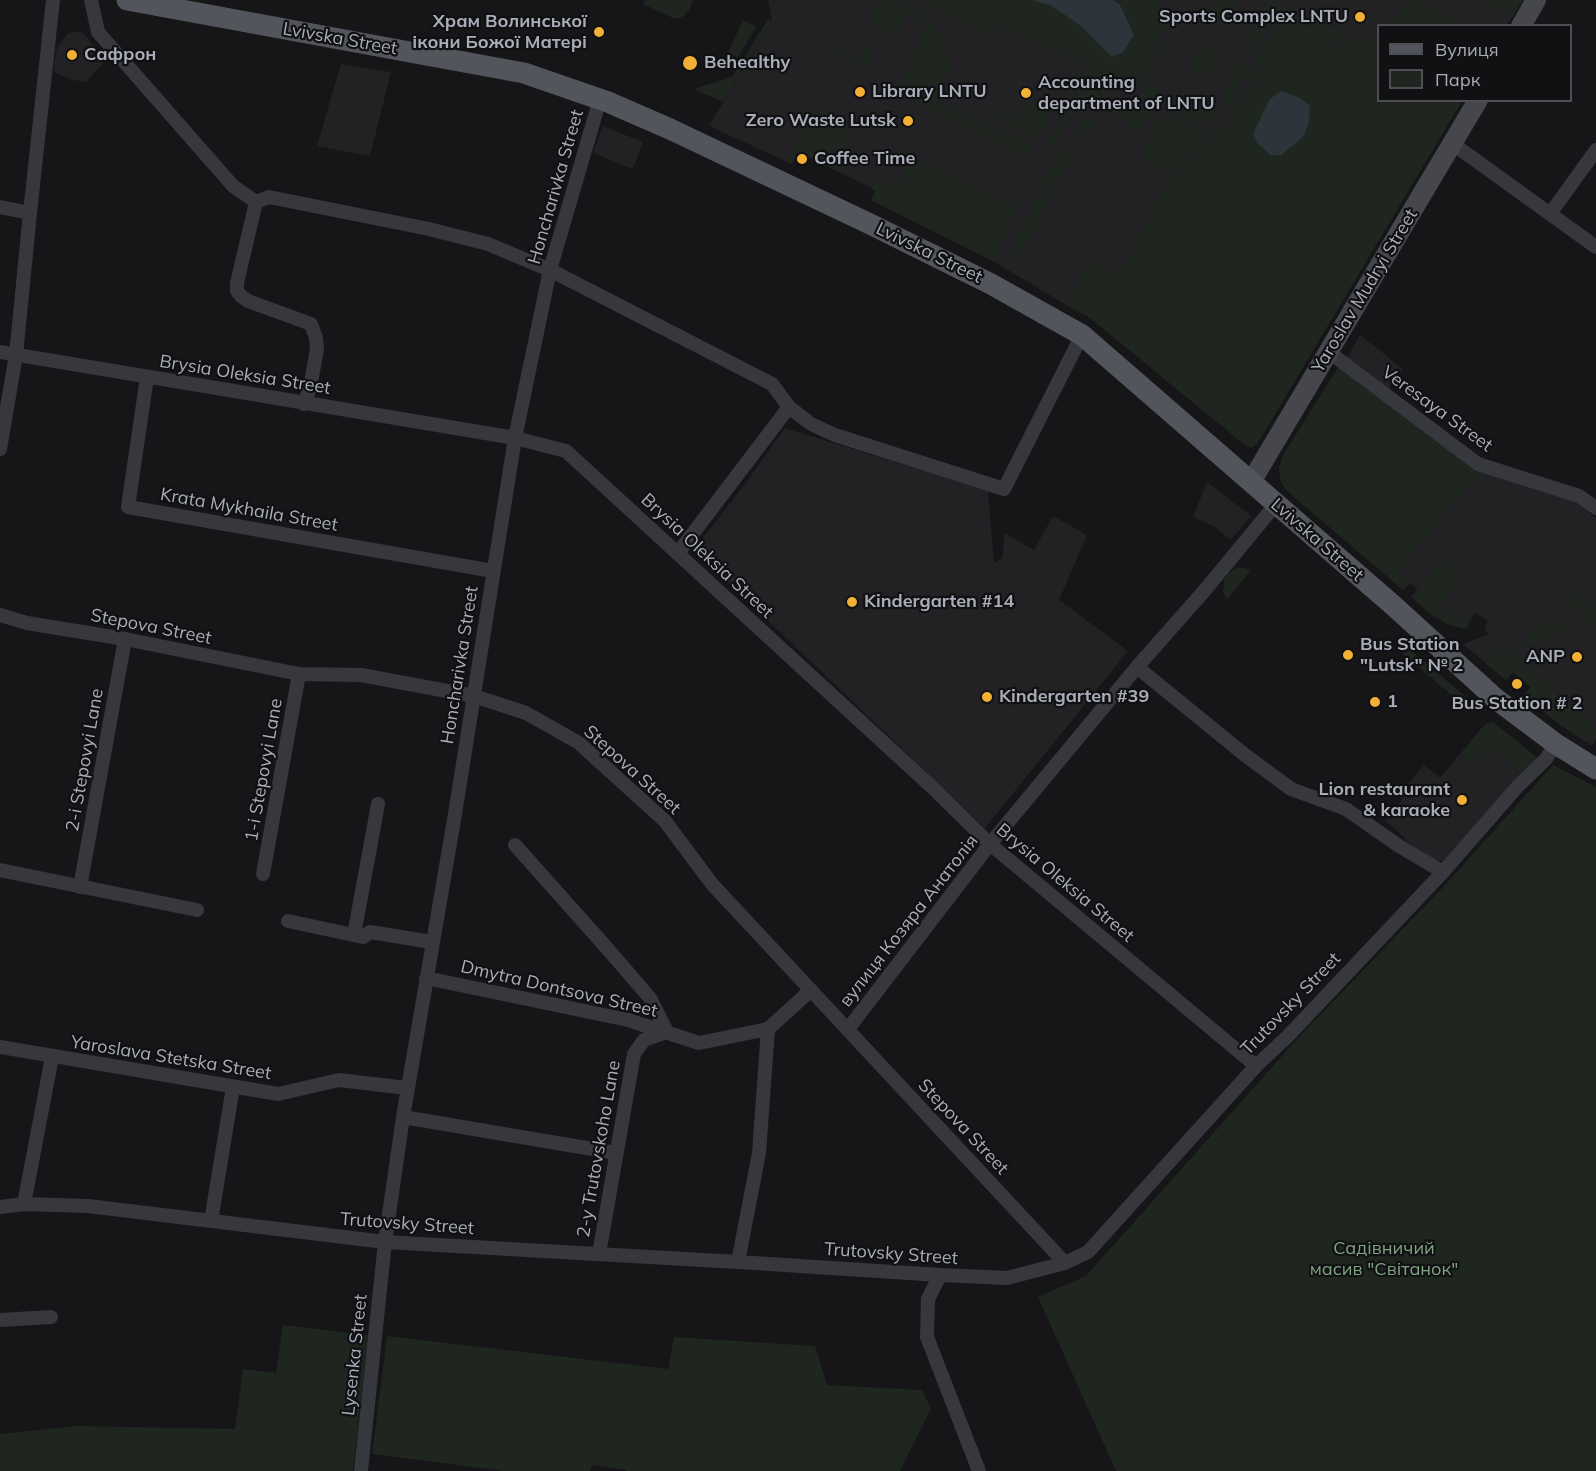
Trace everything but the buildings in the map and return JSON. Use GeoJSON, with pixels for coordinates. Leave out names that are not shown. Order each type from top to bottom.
{"type":"FeatureCollection","features":[{"type":"Feature","properties":{"kind":"main road","name":"Lvivska Street"},"geometry":{"type":"LineString","coordinates":[[127,0],[524,73],[600,99],[695,140],[991,284],[1082,335],[1395,607],[1496,699],[1556,744],[1593,761]]}},
{"type":"Feature","properties":{"kind":"main road"},"geometry":{"type":"LineString","coordinates":[[1522,24],[1536,0]]}},
{"type":"Feature","properties":{"kind":"main road","name":"Yaroslav Mudryi Street"},"geometry":{"type":"LineString","coordinates":[[1251,482],[1477,102]]}},
{"type":"Feature","properties":{"kind":"street"},"geometry":{"type":"LineString","coordinates":[[0,449],[16,355],[53,0]]}},
{"type":"Feature","properties":{"kind":"street"},"geometry":{"type":"LineString","coordinates":[[91,0],[98,32],[233,186],[256,202]]}},
{"type":"Feature","properties":{"kind":"street","name":"Honcharivka Street"},"geometry":{"type":"LineString","coordinates":[[385,1242],[402,1116],[474,696],[515,438],[550,270],[600,99]]}},
{"type":"Feature","properties":{"kind":"street"},"geometry":{"type":"LineString","coordinates":[[1453,144],[1596,247]]}},
{"type":"Feature","properties":{"kind":"street"},"geometry":{"type":"LineString","coordinates":[[1550,214],[1596,150]]}},
{"type":"Feature","properties":{"kind":"street"},"geometry":{"type":"LineString","coordinates":[[256,202],[269,197],[488,244],[550,270],[772,384],[789,406],[811,424],[835,435],[1004,489],[1082,335]]}},
{"type":"Feature","properties":{"kind":"street"},"geometry":{"type":"LineString","coordinates":[[256,202],[237,291],[248,301],[311,324],[316,338],[316,349],[310,388],[304,404]]}},
{"type":"Feature","properties":{"kind":"street"},"geometry":{"type":"LineString","coordinates":[[0,207],[30,213]]}},
{"type":"Feature","properties":{"kind":"street","name":"Brysia Oleksia Street"},"geometry":{"type":"LineString","coordinates":[[0,352],[515,438],[566,451],[933,788],[990,844],[1256,1066]]}},
{"type":"Feature","properties":{"kind":"street","name":"Veresaya Street"},"geometry":{"type":"LineString","coordinates":[[1329,352],[1478,464],[1579,496],[1596,508]]}},
{"type":"Feature","properties":{"kind":"street","name":"Krata Mykhaila Street"},"geometry":{"type":"LineString","coordinates":[[147,377],[128,507],[493,571]]}},
{"type":"Feature","properties":{"kind":"street"},"geometry":{"type":"LineString","coordinates":[[678,553],[789,406]]}},
{"type":"Feature","properties":{"kind":"street","name":"вулиця Козяра Анатолія"},"geometry":{"type":"LineString","coordinates":[[848,1029],[990,844],[1276,504]]}},
{"type":"Feature","properties":{"kind":"street","name":"Stepova Street"},"geometry":{"type":"LineString","coordinates":[[0,615],[27,623],[125,639],[299,674],[361,675],[474,696],[526,713],[579,742],[665,821],[712,884],[1065,1263]]}},
{"type":"Feature","properties":{"kind":"street","name":"2-i Stepovyi Lane"},"geometry":{"type":"LineString","coordinates":[[80,887],[125,639]]}},
{"type":"Feature","properties":{"kind":"street"},"geometry":{"type":"LineString","coordinates":[[1137,667],[1245,755],[1292,789],[1346,809],[1443,872]]}},
{"type":"Feature","properties":{"kind":"street","name":"1-i Stepovyi Lane"},"geometry":{"type":"LineString","coordinates":[[263,874],[299,674]]}},
{"type":"Feature","properties":{"kind":"street","name":"Trutovsky Street"},"geometry":{"type":"LineString","coordinates":[[0,1207],[24,1204],[88,1206],[385,1242],[940,1275],[1007,1278],[1065,1263],[1088,1252],[1256,1066],[1288,1036],[1443,872],[1518,786],[1545,760],[1556,744]]}},
{"type":"Feature","properties":{"kind":"street"},"geometry":{"type":"LineString","coordinates":[[354,935],[378,804]]}},
{"type":"Feature","properties":{"kind":"street"},"geometry":{"type":"LineString","coordinates":[[515,845],[650,998],[667,1032]]}},
{"type":"Feature","properties":{"kind":"street"},"geometry":{"type":"LineString","coordinates":[[0,870],[197,910]]}},
{"type":"Feature","properties":{"kind":"street"},"geometry":{"type":"LineString","coordinates":[[288,921],[363,937],[370,932],[432,942]]}},
{"type":"Feature","properties":{"kind":"street","name":"Dmytra Dontsova Street"},"geometry":{"type":"LineString","coordinates":[[426,978],[628,1020],[699,1043],[768,1029]]}},
{"type":"Feature","properties":{"kind":"street"},"geometry":{"type":"LineString","coordinates":[[738,1262],[759,1153],[768,1029],[811,990]]}},
{"type":"Feature","properties":{"kind":"street","name":"2-y Trutovskoho Lane"},"geometry":{"type":"LineString","coordinates":[[599,1254],[634,1054],[644,1040],[667,1032]]}},
{"type":"Feature","properties":{"kind":"street","name":"Yaroslava Stetska Street"},"geometry":{"type":"LineString","coordinates":[[0,1047],[278,1094],[339,1080],[407,1088]]}},
{"type":"Feature","properties":{"kind":"street"},"geometry":{"type":"LineString","coordinates":[[24,1204],[52,1057]]}},
{"type":"Feature","properties":{"kind":"street"},"geometry":{"type":"LineString","coordinates":[[211,1221],[232,1087]]}},
{"type":"Feature","properties":{"kind":"street"},"geometry":{"type":"LineString","coordinates":[[402,1116],[616,1153]]}},
{"type":"Feature","properties":{"kind":"street","name":"Lysenka Street"},"geometry":{"type":"LineString","coordinates":[[361,1471],[385,1242]]}},
{"type":"Feature","properties":{"kind":"street"},"geometry":{"type":"LineString","coordinates":[[940,1275],[928,1299],[927,1337],[979,1471]]}},
{"type":"Feature","properties":{"kind":"street"},"geometry":{"type":"LineString","coordinates":[[0,1320],[51,1317]]}},
{"type":"Feature","properties":{"kind":"shaded area"},"geometry":{"type":"Polygon","coordinates":[[[768,0],[1523,0],[1508,24],[1377,24],[1377,102],[1461,102],[1257,444],[1251,448],[1089,317],[1000,265],[871,200],[876,190],[800,153],[796,153],[792,164],[709,126],[772,21],[768,0]]]}},
{"type":"Feature","properties":{"kind":"shaded area"},"geometry":{"type":"Polygon","coordinates":[[[1032,0],[1113,0],[1120,5],[1134,35],[1123,52],[1112,57],[1081,26],[1052,6],[1032,0]]]}},
{"type":"Feature","properties":{"kind":"shaded area"},"geometry":{"type":"Polygon","coordinates":[[[76,31],[83,33],[106,60],[86,82],[55,73],[56,51],[67,34],[76,31]]]}},
{"type":"Feature","properties":{"kind":"shaded area"},"geometry":{"type":"Polygon","coordinates":[[[341,64],[391,72],[370,156],[317,146],[341,64]]]}},
{"type":"Feature","properties":{"kind":"shaded area"},"geometry":{"type":"Polygon","coordinates":[[[1281,91],[1300,98],[1310,106],[1309,122],[1303,137],[1281,155],[1271,155],[1257,143],[1253,134],[1270,99],[1281,91]]]}},
{"type":"Feature","properties":{"kind":"shaded area"},"geometry":{"type":"Polygon","coordinates":[[[603,126],[643,142],[633,169],[593,153],[603,126]]]}},
{"type":"Feature","properties":{"kind":"shaded area"},"geometry":{"type":"Polygon","coordinates":[[[1360,335],[1403,369],[1388,389],[1347,358],[1360,335]]]}},
{"type":"Feature","properties":{"kind":"shaded area"},"geometry":{"type":"Polygon","coordinates":[[[785,428],[988,491],[994,563],[1002,558],[1005,533],[1034,550],[1053,516],[1087,535],[1059,600],[1128,651],[985,828],[694,550],[785,428]]]}},
{"type":"Feature","properties":{"kind":"shaded area"},"geometry":{"type":"Polygon","coordinates":[[[1481,471],[1575,502],[1596,518],[1596,739],[1592,746],[1555,721],[1524,695],[1531,687],[1513,672],[1506,680],[1463,644],[1490,634],[1484,630],[1488,620],[1474,613],[1469,624],[1438,607],[1396,571],[1481,471]]]}},
{"type":"Feature","properties":{"kind":"shaded area"},"geometry":{"type":"Polygon","coordinates":[[[1207,482],[1251,516],[1231,540],[1213,526],[1193,517],[1207,482]]]}},
{"type":"Feature","properties":{"kind":"shaded area"},"geometry":{"type":"Polygon","coordinates":[[[1489,746],[1522,774],[1446,861],[1432,860],[1406,841],[1385,821],[1402,800],[1398,796],[1424,765],[1440,778],[1459,755],[1473,767],[1489,746]]]}},
{"type":"Feature","properties":{"kind":"green space"},"geometry":{"type":"Polygon","coordinates":[[[645,0],[693,0],[684,16],[673,18],[643,4],[645,0]]]}},
{"type":"Feature","properties":{"kind":"green space"},"geometry":{"type":"Polygon","coordinates":[[[876,0],[895,0],[929,17],[937,25],[952,69],[944,79],[935,102],[1022,141],[1034,150],[1030,158],[895,93],[927,24],[907,15],[897,35],[869,21],[878,1],[876,0]]]}},
{"type":"Feature","properties":{"kind":"green space"},"geometry":{"type":"Polygon","coordinates":[[[919,0],[1032,0],[1052,6],[1081,26],[1112,57],[1134,35],[1120,5],[1113,0],[1162,0],[1157,10],[1171,16],[1141,82],[1136,88],[1126,92],[1080,67],[1084,59],[1058,49],[1055,53],[992,23],[987,33],[919,0]]]}},
{"type":"Feature","properties":{"kind":"green space"},"geometry":{"type":"Polygon","coordinates":[[[1224,0],[1238,2],[1227,27],[1208,18],[1216,1],[1222,4],[1224,0]]]}},
{"type":"Feature","properties":{"kind":"green space"},"geometry":{"type":"Polygon","coordinates":[[[1268,0],[1279,0],[1254,55],[1245,50],[1268,0]]]}},
{"type":"Feature","properties":{"kind":"green space"},"geometry":{"type":"Polygon","coordinates":[[[1407,0],[1418,0],[1465,24],[1394,24],[1407,0]]]}},
{"type":"Feature","properties":{"kind":"green space"},"geometry":{"type":"Polygon","coordinates":[[[1477,0],[1523,0],[1512,18],[1477,0]]]}},
{"type":"Feature","properties":{"kind":"green space"},"geometry":{"type":"Polygon","coordinates":[[[1283,5],[1344,32],[1343,36],[1246,86],[1283,5]]]}},
{"type":"Feature","properties":{"kind":"green space"},"geometry":{"type":"Polygon","coordinates":[[[768,19],[772,21],[723,102],[694,89],[732,77],[768,19]]]}},
{"type":"Feature","properties":{"kind":"green space"},"geometry":{"type":"Polygon","coordinates":[[[1177,19],[1181,21],[1151,85],[1162,90],[1153,107],[1143,102],[1141,96],[1177,19]]]}},
{"type":"Feature","properties":{"kind":"green space"},"geometry":{"type":"Polygon","coordinates":[[[743,20],[756,27],[738,57],[728,53],[743,20]]]}},
{"type":"Feature","properties":{"kind":"green space"},"geometry":{"type":"Polygon","coordinates":[[[1377,39],[1377,102],[1461,102],[1257,444],[1251,448],[1089,317],[1066,305],[1088,262],[1118,277],[1170,177],[1230,123],[1244,91],[1286,66],[1344,40],[1377,39]]]}},
{"type":"Feature","properties":{"kind":"green space"},"geometry":{"type":"Polygon","coordinates":[[[1201,44],[1215,50],[1213,56],[1218,58],[1210,75],[1205,76],[1189,69],[1201,44]]]}},
{"type":"Feature","properties":{"kind":"green space"},"geometry":{"type":"Polygon","coordinates":[[[857,45],[873,52],[866,67],[836,54],[839,49],[850,57],[860,60],[864,54],[857,51],[855,47],[857,45]]]}},
{"type":"Feature","properties":{"kind":"green space"},"geometry":{"type":"Polygon","coordinates":[[[1240,59],[1250,64],[1230,106],[1223,105],[1217,112],[1216,111],[1240,59]]]}},
{"type":"Feature","properties":{"kind":"green space"},"geometry":{"type":"Polygon","coordinates":[[[1077,71],[1085,75],[1082,80],[1083,85],[1087,85],[1090,78],[1099,85],[1105,86],[1110,94],[1093,101],[1084,109],[1071,103],[1078,88],[1071,84],[1077,71]]]}},
{"type":"Feature","properties":{"kind":"green space"},"geometry":{"type":"Polygon","coordinates":[[[1118,99],[1128,101],[1151,112],[1142,132],[1125,124],[1127,119],[1099,106],[1118,99]]]}},
{"type":"Feature","properties":{"kind":"green space"},"geometry":{"type":"Polygon","coordinates":[[[1168,100],[1182,105],[1185,101],[1214,115],[1213,122],[1194,120],[1163,111],[1168,100]]]}},
{"type":"Feature","properties":{"kind":"green space"},"geometry":{"type":"Polygon","coordinates":[[[1026,103],[1050,114],[1038,141],[995,120],[999,111],[1018,120],[1026,103]]]}},
{"type":"Feature","properties":{"kind":"green space"},"geometry":{"type":"Polygon","coordinates":[[[813,111],[849,129],[845,137],[854,141],[851,150],[847,148],[843,155],[839,153],[835,161],[844,166],[841,173],[800,153],[796,153],[792,164],[787,162],[813,111]]]}},
{"type":"Feature","properties":{"kind":"green space"},"geometry":{"type":"Polygon","coordinates":[[[1063,111],[1069,114],[1055,145],[1059,148],[1048,147],[1046,146],[1063,111]]]}},
{"type":"Feature","properties":{"kind":"green space"},"geometry":{"type":"Polygon","coordinates":[[[1160,116],[1197,127],[1211,135],[1172,171],[1141,158],[1160,116]]]}},
{"type":"Feature","properties":{"kind":"green space"},"geometry":{"type":"Polygon","coordinates":[[[1084,118],[1096,124],[1089,138],[1075,131],[1084,118]]]}},
{"type":"Feature","properties":{"kind":"green space"},"geometry":{"type":"Polygon","coordinates":[[[1064,149],[1073,153],[1055,189],[1040,189],[1056,157],[1064,149]]]}},
{"type":"Feature","properties":{"kind":"green space"},"geometry":{"type":"Polygon","coordinates":[[[918,161],[1007,203],[1016,201],[1020,203],[993,261],[871,200],[876,191],[870,187],[873,181],[889,188],[893,180],[904,185],[907,178],[902,175],[906,166],[914,169],[918,161]]]}},
{"type":"Feature","properties":{"kind":"green space"},"geometry":{"type":"Polygon","coordinates":[[[1038,195],[1052,196],[1025,251],[1009,254],[1038,195]]]}},
{"type":"Feature","properties":{"kind":"green space"},"geometry":{"type":"Polygon","coordinates":[[[1339,366],[1481,471],[1397,571],[1410,583],[1403,590],[1286,490],[1280,480],[1279,468],[1283,455],[1339,366]]]}},
{"type":"Feature","properties":{"kind":"green space"},"geometry":{"type":"Polygon","coordinates":[[[1443,559],[1464,576],[1438,607],[1469,624],[1466,629],[1447,624],[1432,615],[1411,597],[1443,559]]]}},
{"type":"Feature","properties":{"kind":"green space"},"geometry":{"type":"Polygon","coordinates":[[[1237,568],[1251,570],[1227,600],[1223,592],[1224,580],[1227,574],[1237,568]]]}},
{"type":"Feature","properties":{"kind":"green space"},"geometry":{"type":"Polygon","coordinates":[[[1576,592],[1596,610],[1596,627],[1563,599],[1576,592]]]}},
{"type":"Feature","properties":{"kind":"green space"},"geometry":{"type":"Polygon","coordinates":[[[1558,619],[1565,626],[1563,633],[1532,646],[1526,642],[1527,633],[1558,619]]]}},
{"type":"Feature","properties":{"kind":"green space"},"geometry":{"type":"Polygon","coordinates":[[[1401,645],[1406,646],[1474,704],[1476,709],[1469,710],[1401,652],[1401,645]]]}},
{"type":"Feature","properties":{"kind":"green space"},"geometry":{"type":"Polygon","coordinates":[[[1503,649],[1513,652],[1592,724],[1596,731],[1592,738],[1581,739],[1555,721],[1524,695],[1531,687],[1513,672],[1506,680],[1486,664],[1490,656],[1503,649]]]}},
{"type":"Feature","properties":{"kind":"green space"},"geometry":{"type":"Polygon","coordinates":[[[1493,722],[1538,758],[1522,774],[1490,747],[1473,767],[1459,755],[1485,724],[1493,722]]]}},
{"type":"Feature","properties":{"kind":"green space","name":"Садівничий масив \"Світанок\""},"geometry":{"type":"Polygon","coordinates":[[[1553,765],[1596,787],[1596,1471],[1116,1471],[1038,1297],[1086,1276],[1299,1037],[1447,883],[1553,765]]]}},
{"type":"Feature","properties":{"kind":"green space"},"geometry":{"type":"Polygon","coordinates":[[[283,1325],[368,1335],[353,1471],[0,1471],[0,1434],[76,1426],[235,1429],[243,1369],[276,1373],[283,1325]]]}},
{"type":"Feature","properties":{"kind":"green space"},"geometry":{"type":"Polygon","coordinates":[[[387,1336],[668,1369],[674,1337],[815,1346],[827,1385],[922,1390],[931,1409],[900,1471],[627,1471],[592,1465],[590,1471],[504,1471],[372,1454],[387,1336]]]}},
{"type":"Feature","properties":{"kind":"place","name":"Sports Complex LNTU"},"geometry":{"type":"Point","coordinates":[1360,17]}},
{"type":"Feature","properties":{"kind":"place","name":"Храм Волинської ікони Божої Матері"},"geometry":{"type":"Point","coordinates":[599,32]}},
{"type":"Feature","properties":{"kind":"place","name":"Сафрон"},"geometry":{"type":"Point","coordinates":[72,55]}},
{"type":"Feature","properties":{"kind":"place","name":"Behealthy"},"geometry":{"type":"Point","coordinates":[690,63]}},
{"type":"Feature","properties":{"kind":"place","name":"Library LNTU"},"geometry":{"type":"Point","coordinates":[860,92]}},
{"type":"Feature","properties":{"kind":"place","name":"Accounting department of LNTU"},"geometry":{"type":"Point","coordinates":[1026,93]}},
{"type":"Feature","properties":{"kind":"place","name":"Zero Waste Lutsk"},"geometry":{"type":"Point","coordinates":[908,121]}},
{"type":"Feature","properties":{"kind":"place","name":"Coffee Time"},"geometry":{"type":"Point","coordinates":[802,159]}},
{"type":"Feature","properties":{"kind":"place","name":"Kindergarten #14"},"geometry":{"type":"Point","coordinates":[852,602]}},
{"type":"Feature","properties":{"kind":"place","name":"Bus Station \"Lutsk\" № 2"},"geometry":{"type":"Point","coordinates":[1348,655]}},
{"type":"Feature","properties":{"kind":"place","name":"ANP"},"geometry":{"type":"Point","coordinates":[1577,657]}},
{"type":"Feature","properties":{"kind":"place","name":"Bus Station # 2"},"geometry":{"type":"Point","coordinates":[1517,684]}},
{"type":"Feature","properties":{"kind":"place","name":"Kindergarten #39"},"geometry":{"type":"Point","coordinates":[987,697]}},
{"type":"Feature","properties":{"kind":"place","name":"1"},"geometry":{"type":"Point","coordinates":[1375,702]}},
{"type":"Feature","properties":{"kind":"place","name":"Lion restaurant & karaoke"},"geometry":{"type":"Point","coordinates":[1462,800]}}]}
